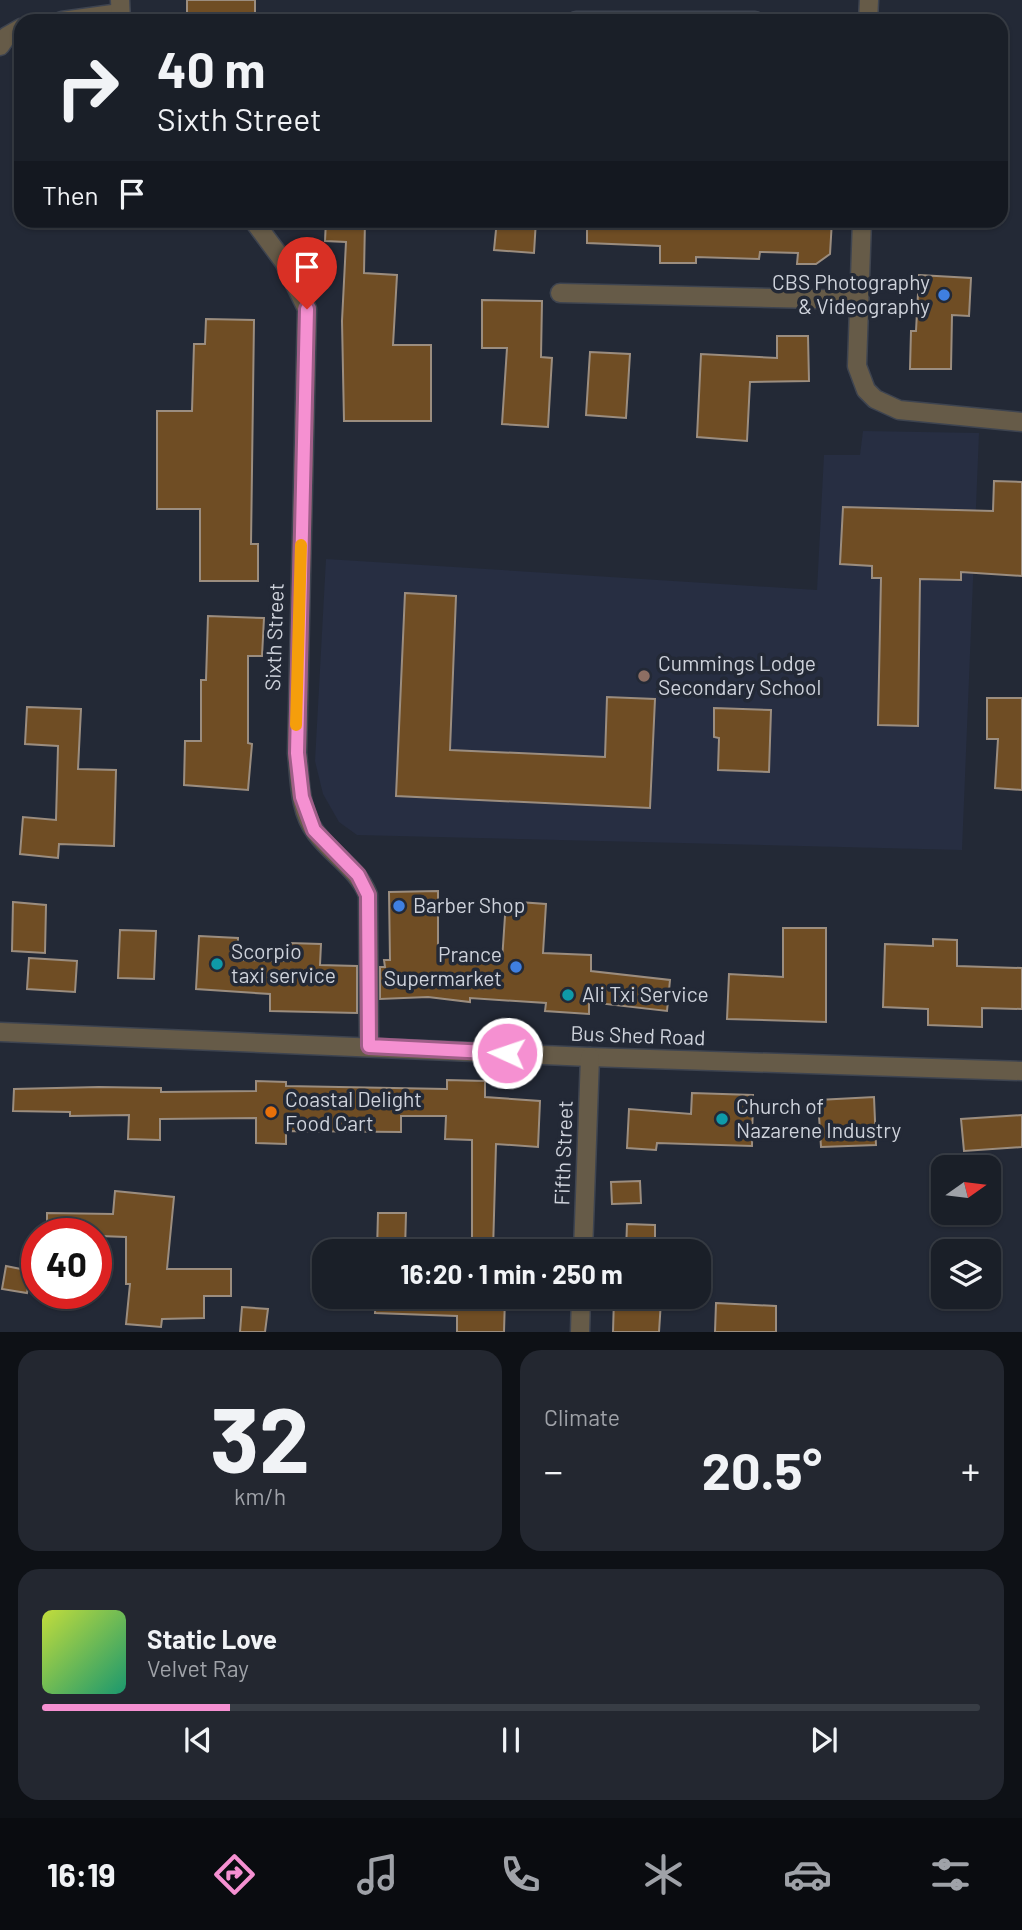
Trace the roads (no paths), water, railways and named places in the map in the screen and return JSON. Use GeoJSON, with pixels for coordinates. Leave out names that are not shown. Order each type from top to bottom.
{"type":"FeatureCollection","features":[{"type":"Feature","properties":{"kind":"street"},"geometry":{"type":"LineString","coordinates":[[103,14],[121,11]]}},
{"type":"Feature","properties":{"kind":"street"},"geometry":{"type":"LineString","coordinates":[[0,46],[7,36],[14,32]]}},
{"type":"Feature","properties":{"kind":"street","name":"Sixth Street"},"geometry":{"type":"LineString","coordinates":[[259,228],[284,262],[307,309],[297,753],[302,797],[314,830],[358,875],[368,895],[369,1046]]}},
{"type":"Feature","properties":{"kind":"street"},"geometry":{"type":"LineString","coordinates":[[862,228],[858,351],[860,379],[874,399],[899,410],[1022,422]]}},
{"type":"Feature","properties":{"kind":"street"},"geometry":{"type":"LineString","coordinates":[[560,293],[859,300]]}},
{"type":"Feature","properties":{"kind":"street","name":"Bus Shed Road"},"geometry":{"type":"LineString","coordinates":[[0,1032],[590,1057],[1022,1071]]}},
{"type":"Feature","properties":{"kind":"street","name":"Fifth Street"},"geometry":{"type":"LineString","coordinates":[[583,1239],[590,1057]]}},
{"type":"Feature","properties":{"kind":"street"},"geometry":{"type":"LineString","coordinates":[[580,1332],[581,1309]]}},
{"type":"Feature","properties":{"kind":"place","name":"CBS Photography & Videography"},"geometry":{"type":"Point","coordinates":[944,295]}},
{"type":"Feature","properties":{"kind":"place","name":"Cummings Lodge Secondary School"},"geometry":{"type":"Point","coordinates":[644,676]}},
{"type":"Feature","properties":{"kind":"place","name":"Barber Shop"},"geometry":{"type":"Point","coordinates":[399,906]}},
{"type":"Feature","properties":{"kind":"place","name":"Scorpio taxi service"},"geometry":{"type":"Point","coordinates":[217,964]}},
{"type":"Feature","properties":{"kind":"place","name":"Prance Supermarket"},"geometry":{"type":"Point","coordinates":[516,967]}},
{"type":"Feature","properties":{"kind":"place","name":"Ali Txi Service"},"geometry":{"type":"Point","coordinates":[568,995]}},
{"type":"Feature","properties":{"kind":"place","name":"Coastal Delight Food Cart"},"geometry":{"type":"Point","coordinates":[271,1112]}},
{"type":"Feature","properties":{"kind":"place","name":"Church of Nazarene Industry"},"geometry":{"type":"Point","coordinates":[722,1119]}}]}
